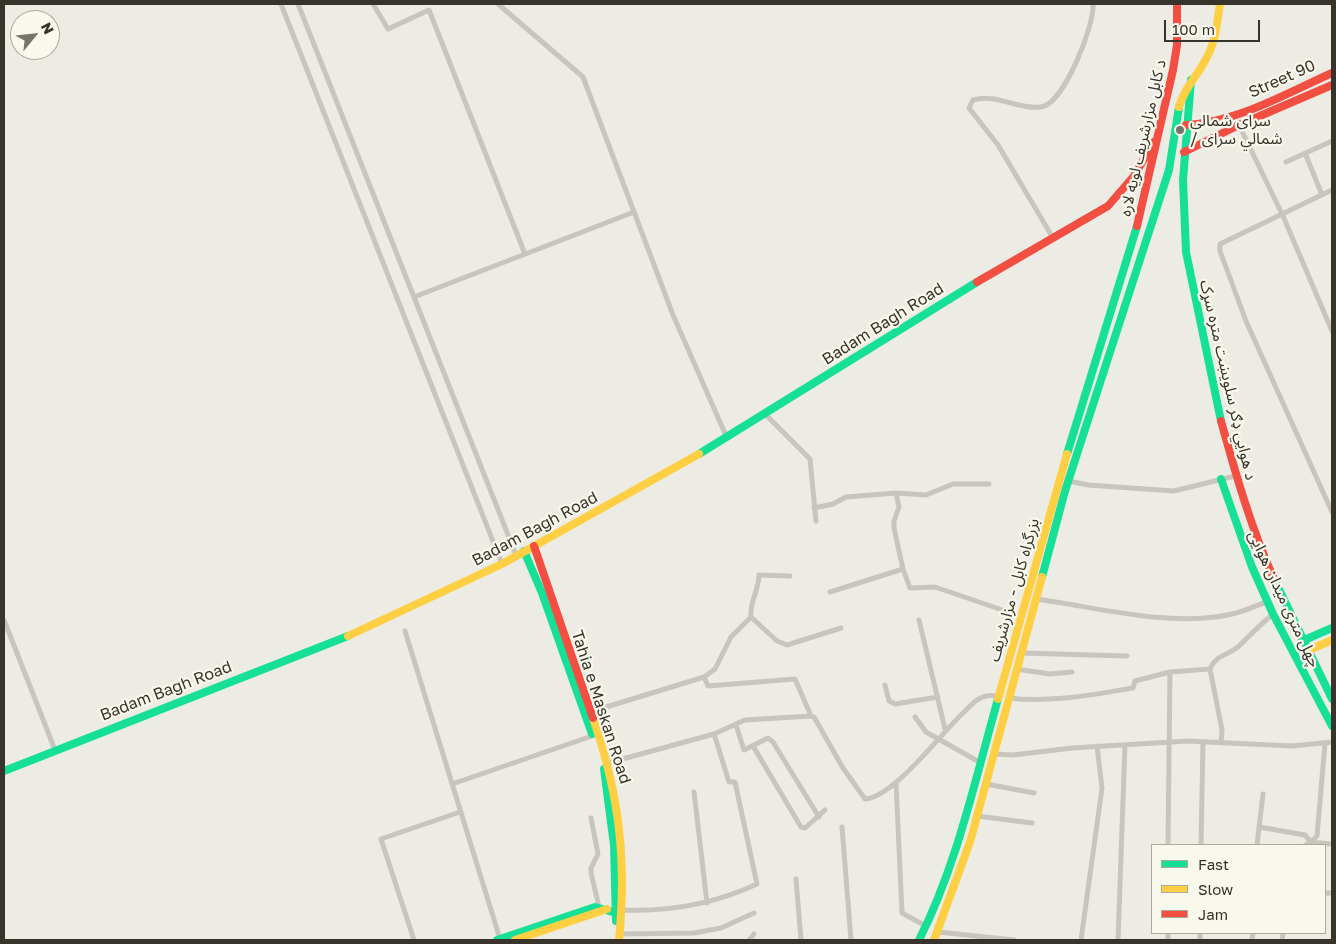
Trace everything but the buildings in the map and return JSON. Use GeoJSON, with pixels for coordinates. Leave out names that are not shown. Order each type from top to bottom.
{"type":"FeatureCollection","features":[{"type":"Feature","properties":{"kind":"main road","name":"د کابل مزارشریف لویه لاره"},"geometry":{"type":"LineString","coordinates":[[1132,247],[1173,70],[1177,45],[1177,4]]}},
{"type":"Feature","properties":{"kind":"main road","name":"د کابل مزارشریف لویه لاره"},"geometry":{"type":"LineString","coordinates":[[1144,254],[1169,170],[1178,111],[1183,92],[1207,58],[1214,44],[1220,4]]}},
{"type":"Feature","properties":{"kind":"main road","name":"Street 90"},"geometry":{"type":"LineString","coordinates":[[1186,125],[1208,125],[1332,73]]}},
{"type":"Feature","properties":{"kind":"main road","name":"د هوايي ډګر سلویښت متره سړک"},"geometry":{"type":"LineString","coordinates":[[1192,78],[1186,125],[1183,180],[1186,252],[1216,403],[1236,476],[1261,551],[1302,641],[1332,698]]}},
{"type":"Feature","properties":{"kind":"main road","name":"Street 90"},"geometry":{"type":"LineString","coordinates":[[1184,152],[1239,125],[1332,85]]}},
{"type":"Feature","properties":{"kind":"main road","name":"Badam Bagh Road"},"geometry":{"type":"LineString","coordinates":[[4,771],[359,632],[502,564],[727,438],[975,283],[1108,206],[1126,189],[1138,174],[1157,136]]}},
{"type":"Feature","properties":{"kind":"main road","name":"بزرگراه کابل - مزارشریف"},"geometry":{"type":"LineString","coordinates":[[919,940],[926,926],[964,822],[1020,616],[1103,332],[1132,247]]}},
{"type":"Feature","properties":{"kind":"main road","name":"بزرگراه کابل - مزارشریف"},"geometry":{"type":"LineString","coordinates":[[934,940],[977,816],[1007,698],[1068,481],[1144,254]]}},
{"type":"Feature","properties":{"kind":"main road","name":"چهل متری میدان هوایی"},"geometry":{"type":"LineString","coordinates":[[1221,479],[1239,535],[1267,602],[1332,726]]}},
{"type":"Feature","properties":{"kind":"main road","name":"Tahia e Maskan Road"},"geometry":{"type":"LineString","coordinates":[[534,546],[590,712],[604,765],[611,804],[620,912]]}},
{"type":"Feature","properties":{"kind":"main road","name":"Tahia e Maskan Road"},"geometry":{"type":"LineString","coordinates":[[520,553],[542,593],[608,763],[621,831],[624,882],[618,938]]}},
{"type":"Feature","properties":{"kind":"main road"},"geometry":{"type":"LineString","coordinates":[[1302,641],[1332,628]]}},
{"type":"Feature","properties":{"kind":"main road"},"geometry":{"type":"LineString","coordinates":[[1307,651],[1332,640]]}},
{"type":"Feature","properties":{"kind":"main road"},"geometry":{"type":"LineString","coordinates":[[506,939],[602,909],[620,912]]}},
{"type":"Feature","properties":{"kind":"street"},"geometry":{"type":"LineString","coordinates":[[281,4],[502,564]]}},
{"type":"Feature","properties":{"kind":"street"},"geometry":{"type":"LineString","coordinates":[[298,4],[414,297],[520,553]]}},
{"type":"Feature","properties":{"kind":"street"},"geometry":{"type":"LineString","coordinates":[[373,4],[388,29],[429,10],[525,254]]}},
{"type":"Feature","properties":{"kind":"street"},"geometry":{"type":"LineString","coordinates":[[498,4],[583,77],[673,316],[727,438]]}},
{"type":"Feature","properties":{"kind":"street"},"geometry":{"type":"LineString","coordinates":[[1053,238],[998,144],[971,112],[969,104],[973,100],[981,98],[994,98],[1032,107],[1041,107],[1054,100],[1077,59],[1092,19],[1093,4]]}},
{"type":"Feature","properties":{"kind":"street"},"geometry":{"type":"LineString","coordinates":[[1239,125],[1282,216],[1332,331]]}},
{"type":"Feature","properties":{"kind":"street"},"geometry":{"type":"LineString","coordinates":[[1286,162],[1332,141]]}},
{"type":"Feature","properties":{"kind":"street"},"geometry":{"type":"LineString","coordinates":[[1305,153],[1322,195]]}},
{"type":"Feature","properties":{"kind":"street"},"geometry":{"type":"LineString","coordinates":[[1332,190],[1282,216],[1225,240],[1220,244],[1220,251],[1246,321],[1332,512]]}},
{"type":"Feature","properties":{"kind":"street"},"geometry":{"type":"LineString","coordinates":[[414,297],[634,212]]}},
{"type":"Feature","properties":{"kind":"street"},"geometry":{"type":"LineString","coordinates":[[765,414],[810,459],[816,521]]}},
{"type":"Feature","properties":{"kind":"street"},"geometry":{"type":"LineString","coordinates":[[1068,481],[1088,485],[1174,491],[1236,476]]}},
{"type":"Feature","properties":{"kind":"street"},"geometry":{"type":"LineString","coordinates":[[814,508],[833,504],[846,497],[896,493],[926,495],[953,484],[989,484]]}},
{"type":"Feature","properties":{"kind":"street"},"geometry":{"type":"LineString","coordinates":[[896,493],[899,507],[894,521],[894,528],[902,569],[910,588],[935,587],[1020,616]]}},
{"type":"Feature","properties":{"kind":"street"},"geometry":{"type":"LineString","coordinates":[[830,592],[902,569]]}},
{"type":"Feature","properties":{"kind":"street"},"geometry":{"type":"LineString","coordinates":[[790,576],[759,575],[759,587],[750,610],[751,617],[777,641],[787,645],[841,628]]}},
{"type":"Feature","properties":{"kind":"street"},"geometry":{"type":"LineString","coordinates":[[1036,599],[1135,616],[1177,617],[1224,616],[1267,602]]}},
{"type":"Feature","properties":{"kind":"street"},"geometry":{"type":"LineString","coordinates":[[1221,743],[1222,730],[1210,669],[1214,660],[1241,644],[1247,636],[1273,614]]}},
{"type":"Feature","properties":{"kind":"street"},"geometry":{"type":"LineString","coordinates":[[590,712],[704,677],[715,669],[731,637],[751,617]]}},
{"type":"Feature","properties":{"kind":"street"},"geometry":{"type":"LineString","coordinates":[[4,620],[55,750]]}},
{"type":"Feature","properties":{"kind":"street"},"geometry":{"type":"LineString","coordinates":[[919,620],[945,729]]}},
{"type":"Feature","properties":{"kind":"street"},"geometry":{"type":"LineString","coordinates":[[405,631],[460,812],[506,939]]}},
{"type":"Feature","properties":{"kind":"street"},"geometry":{"type":"LineString","coordinates":[[1021,653],[1126,656]]}},
{"type":"Feature","properties":{"kind":"street"},"geometry":{"type":"LineString","coordinates":[[1016,669],[1050,674],[1072,672]]}},
{"type":"Feature","properties":{"kind":"street"},"geometry":{"type":"LineString","coordinates":[[1007,698],[1028,701],[1068,699],[1133,688],[1135,682],[1170,672],[1210,669]]}},
{"type":"Feature","properties":{"kind":"street"},"geometry":{"type":"LineString","coordinates":[[1168,844],[1170,672]]}},
{"type":"Feature","properties":{"kind":"street"},"geometry":{"type":"LineString","coordinates":[[704,677],[708,686],[795,679],[811,716],[814,717],[842,768],[865,799],[878,797],[896,782],[938,740],[945,729],[976,700],[987,696],[998,697]]}},
{"type":"Feature","properties":{"kind":"street"},"geometry":{"type":"LineString","coordinates":[[885,685],[889,701],[895,704],[938,697]]}},
{"type":"Feature","properties":{"kind":"street"},"geometry":{"type":"LineString","coordinates":[[608,763],[714,734],[746,720],[811,716]]}},
{"type":"Feature","properties":{"kind":"street"},"geometry":{"type":"LineString","coordinates":[[915,717],[926,732],[981,763]]}},
{"type":"Feature","properties":{"kind":"street"},"geometry":{"type":"LineString","coordinates":[[736,725],[744,750],[768,738],[773,742],[819,817]]}},
{"type":"Feature","properties":{"kind":"street"},"geometry":{"type":"LineString","coordinates":[[620,912],[654,911],[707,903],[729,897],[757,884],[735,782],[729,782],[714,734]]}},
{"type":"Feature","properties":{"kind":"street"},"geometry":{"type":"LineString","coordinates":[[452,784],[596,735]]}},
{"type":"Feature","properties":{"kind":"street"},"geometry":{"type":"LineString","coordinates":[[994,754],[1013,756],[1098,746],[1170,742],[1292,746],[1332,742]]}},
{"type":"Feature","properties":{"kind":"street"},"geometry":{"type":"LineString","coordinates":[[1201,844],[1203,742]]}},
{"type":"Feature","properties":{"kind":"street"},"geometry":{"type":"LineString","coordinates":[[1118,940],[1125,744]]}},
{"type":"Feature","properties":{"kind":"street"},"geometry":{"type":"LineString","coordinates":[[1309,844],[1317,836],[1325,744]]}},
{"type":"Feature","properties":{"kind":"street"},"geometry":{"type":"LineString","coordinates":[[753,746],[801,827],[805,828],[826,810]]}},
{"type":"Feature","properties":{"kind":"street"},"geometry":{"type":"LineString","coordinates":[[1081,940],[1102,788],[1098,746]]}},
{"type":"Feature","properties":{"kind":"street"},"geometry":{"type":"LineString","coordinates":[[896,782],[902,913],[926,926]]}},
{"type":"Feature","properties":{"kind":"street"},"geometry":{"type":"LineString","coordinates":[[986,784],[1034,793]]}},
{"type":"Feature","properties":{"kind":"street"},"geometry":{"type":"LineString","coordinates":[[694,792],[707,903]]}},
{"type":"Feature","properties":{"kind":"street"},"geometry":{"type":"LineString","coordinates":[[1257,844],[1263,794]]}},
{"type":"Feature","properties":{"kind":"street"},"geometry":{"type":"LineString","coordinates":[[414,940],[381,839],[460,812]]}},
{"type":"Feature","properties":{"kind":"street"},"geometry":{"type":"LineString","coordinates":[[977,816],[1032,823]]}},
{"type":"Feature","properties":{"kind":"street"},"geometry":{"type":"LineString","coordinates":[[591,818],[598,854],[591,872],[602,909]]}},
{"type":"Feature","properties":{"kind":"street"},"geometry":{"type":"LineString","coordinates":[[842,827],[851,940]]}},
{"type":"Feature","properties":{"kind":"street"},"geometry":{"type":"LineString","coordinates":[[1259,827],[1305,835],[1309,844]]}},
{"type":"Feature","properties":{"kind":"street"},"geometry":{"type":"LineString","coordinates":[[1309,844],[1332,844]]}},
{"type":"Feature","properties":{"kind":"street"},"geometry":{"type":"LineString","coordinates":[[796,879],[801,940]]}},
{"type":"Feature","properties":{"kind":"street"},"geometry":{"type":"LineString","coordinates":[[618,938],[694,933],[721,928],[754,913]]}},
{"type":"Feature","properties":{"kind":"street"},"geometry":{"type":"LineString","coordinates":[[938,932],[1014,940]]}},
{"type":"Feature","properties":{"kind":"street"},"geometry":{"type":"LineString","coordinates":[[749,940],[754,934]]}},
{"type":"Feature","properties":{"kind":"traffic: fast"},"geometry":{"type":"LineString","coordinates":[[1191,80],[1183,180],[1186,252],[1221,421]]}},
{"type":"Feature","properties":{"kind":"traffic: fast"},"geometry":{"type":"LineString","coordinates":[[1042,577],[1065,491],[1169,170],[1179,107]]}},
{"type":"Feature","properties":{"kind":"traffic: fast"},"geometry":{"type":"LineString","coordinates":[[1067,454],[1137,226]]}},
{"type":"Feature","properties":{"kind":"traffic: fast"},"geometry":{"type":"LineString","coordinates":[[699,454],[977,282]]}},
{"type":"Feature","properties":{"kind":"traffic: fast"},"geometry":{"type":"LineString","coordinates":[[1221,479],[1252,567],[1273,614],[1332,726]]}},
{"type":"Feature","properties":{"kind":"traffic: fast"},"geometry":{"type":"LineString","coordinates":[[524,551],[542,593],[592,734]]}},
{"type":"Feature","properties":{"kind":"traffic: fast"},"geometry":{"type":"LineString","coordinates":[[1274,579],[1332,699]]}},
{"type":"Feature","properties":{"kind":"traffic: fast"},"geometry":{"type":"LineString","coordinates":[[1302,641],[1332,628]]}},
{"type":"Feature","properties":{"kind":"traffic: fast"},"geometry":{"type":"LineString","coordinates":[[4,771],[348,636]]}},
{"type":"Feature","properties":{"kind":"traffic: fast"},"geometry":{"type":"LineString","coordinates":[[919,940],[955,852],[998,699]]}},
{"type":"Feature","properties":{"kind":"traffic: fast"},"geometry":{"type":"LineString","coordinates":[[604,769],[614,845],[616,921]]}},
{"type":"Feature","properties":{"kind":"traffic: fast"},"geometry":{"type":"LineString","coordinates":[[497,940],[595,907],[620,914]]}},
{"type":"Feature","properties":{"kind":"traffic: slow"},"geometry":{"type":"LineString","coordinates":[[1179,107],[1185,93],[1210,51],[1216,31],[1220,4]]}},
{"type":"Feature","properties":{"kind":"traffic: slow"},"geometry":{"type":"LineString","coordinates":[[348,636],[502,564],[699,454]]}},
{"type":"Feature","properties":{"kind":"traffic: slow"},"geometry":{"type":"LineString","coordinates":[[998,699],[1067,454]]}},
{"type":"Feature","properties":{"kind":"traffic: slow"},"geometry":{"type":"LineString","coordinates":[[934,940],[970,842],[1042,577]]}},
{"type":"Feature","properties":{"kind":"traffic: slow"},"geometry":{"type":"LineString","coordinates":[[1307,651],[1332,640]]}},
{"type":"Feature","properties":{"kind":"traffic: slow"},"geometry":{"type":"LineString","coordinates":[[593,718],[609,773],[619,827],[622,882],[619,940]]}},
{"type":"Feature","properties":{"kind":"traffic: slow"},"geometry":{"type":"LineString","coordinates":[[515,940],[607,909]]}},
{"type":"Feature","properties":{"kind":"traffic: jam"},"geometry":{"type":"LineString","coordinates":[[1137,226],[1173,70],[1177,45],[1177,4]]}},
{"type":"Feature","properties":{"kind":"traffic: jam"},"geometry":{"type":"LineString","coordinates":[[1186,125],[1205,123],[1243,113],[1332,73]]}},
{"type":"Feature","properties":{"kind":"traffic: jam"},"geometry":{"type":"LineString","coordinates":[[1184,152],[1239,125],[1332,85]]}},
{"type":"Feature","properties":{"kind":"traffic: jam"},"geometry":{"type":"LineString","coordinates":[[977,282],[1108,206],[1134,176],[1154,142]]}},
{"type":"Feature","properties":{"kind":"traffic: jam"},"geometry":{"type":"LineString","coordinates":[[1221,421],[1251,521],[1274,579]]}},
{"type":"Feature","properties":{"kind":"traffic: jam"},"geometry":{"type":"LineString","coordinates":[[534,546],[593,718]]}},
{"type":"Feature","properties":{"kind":"place","name":"سرای شمالي / شمالي سرای"},"geometry":{"type":"Point","coordinates":[1180,130]}}]}
